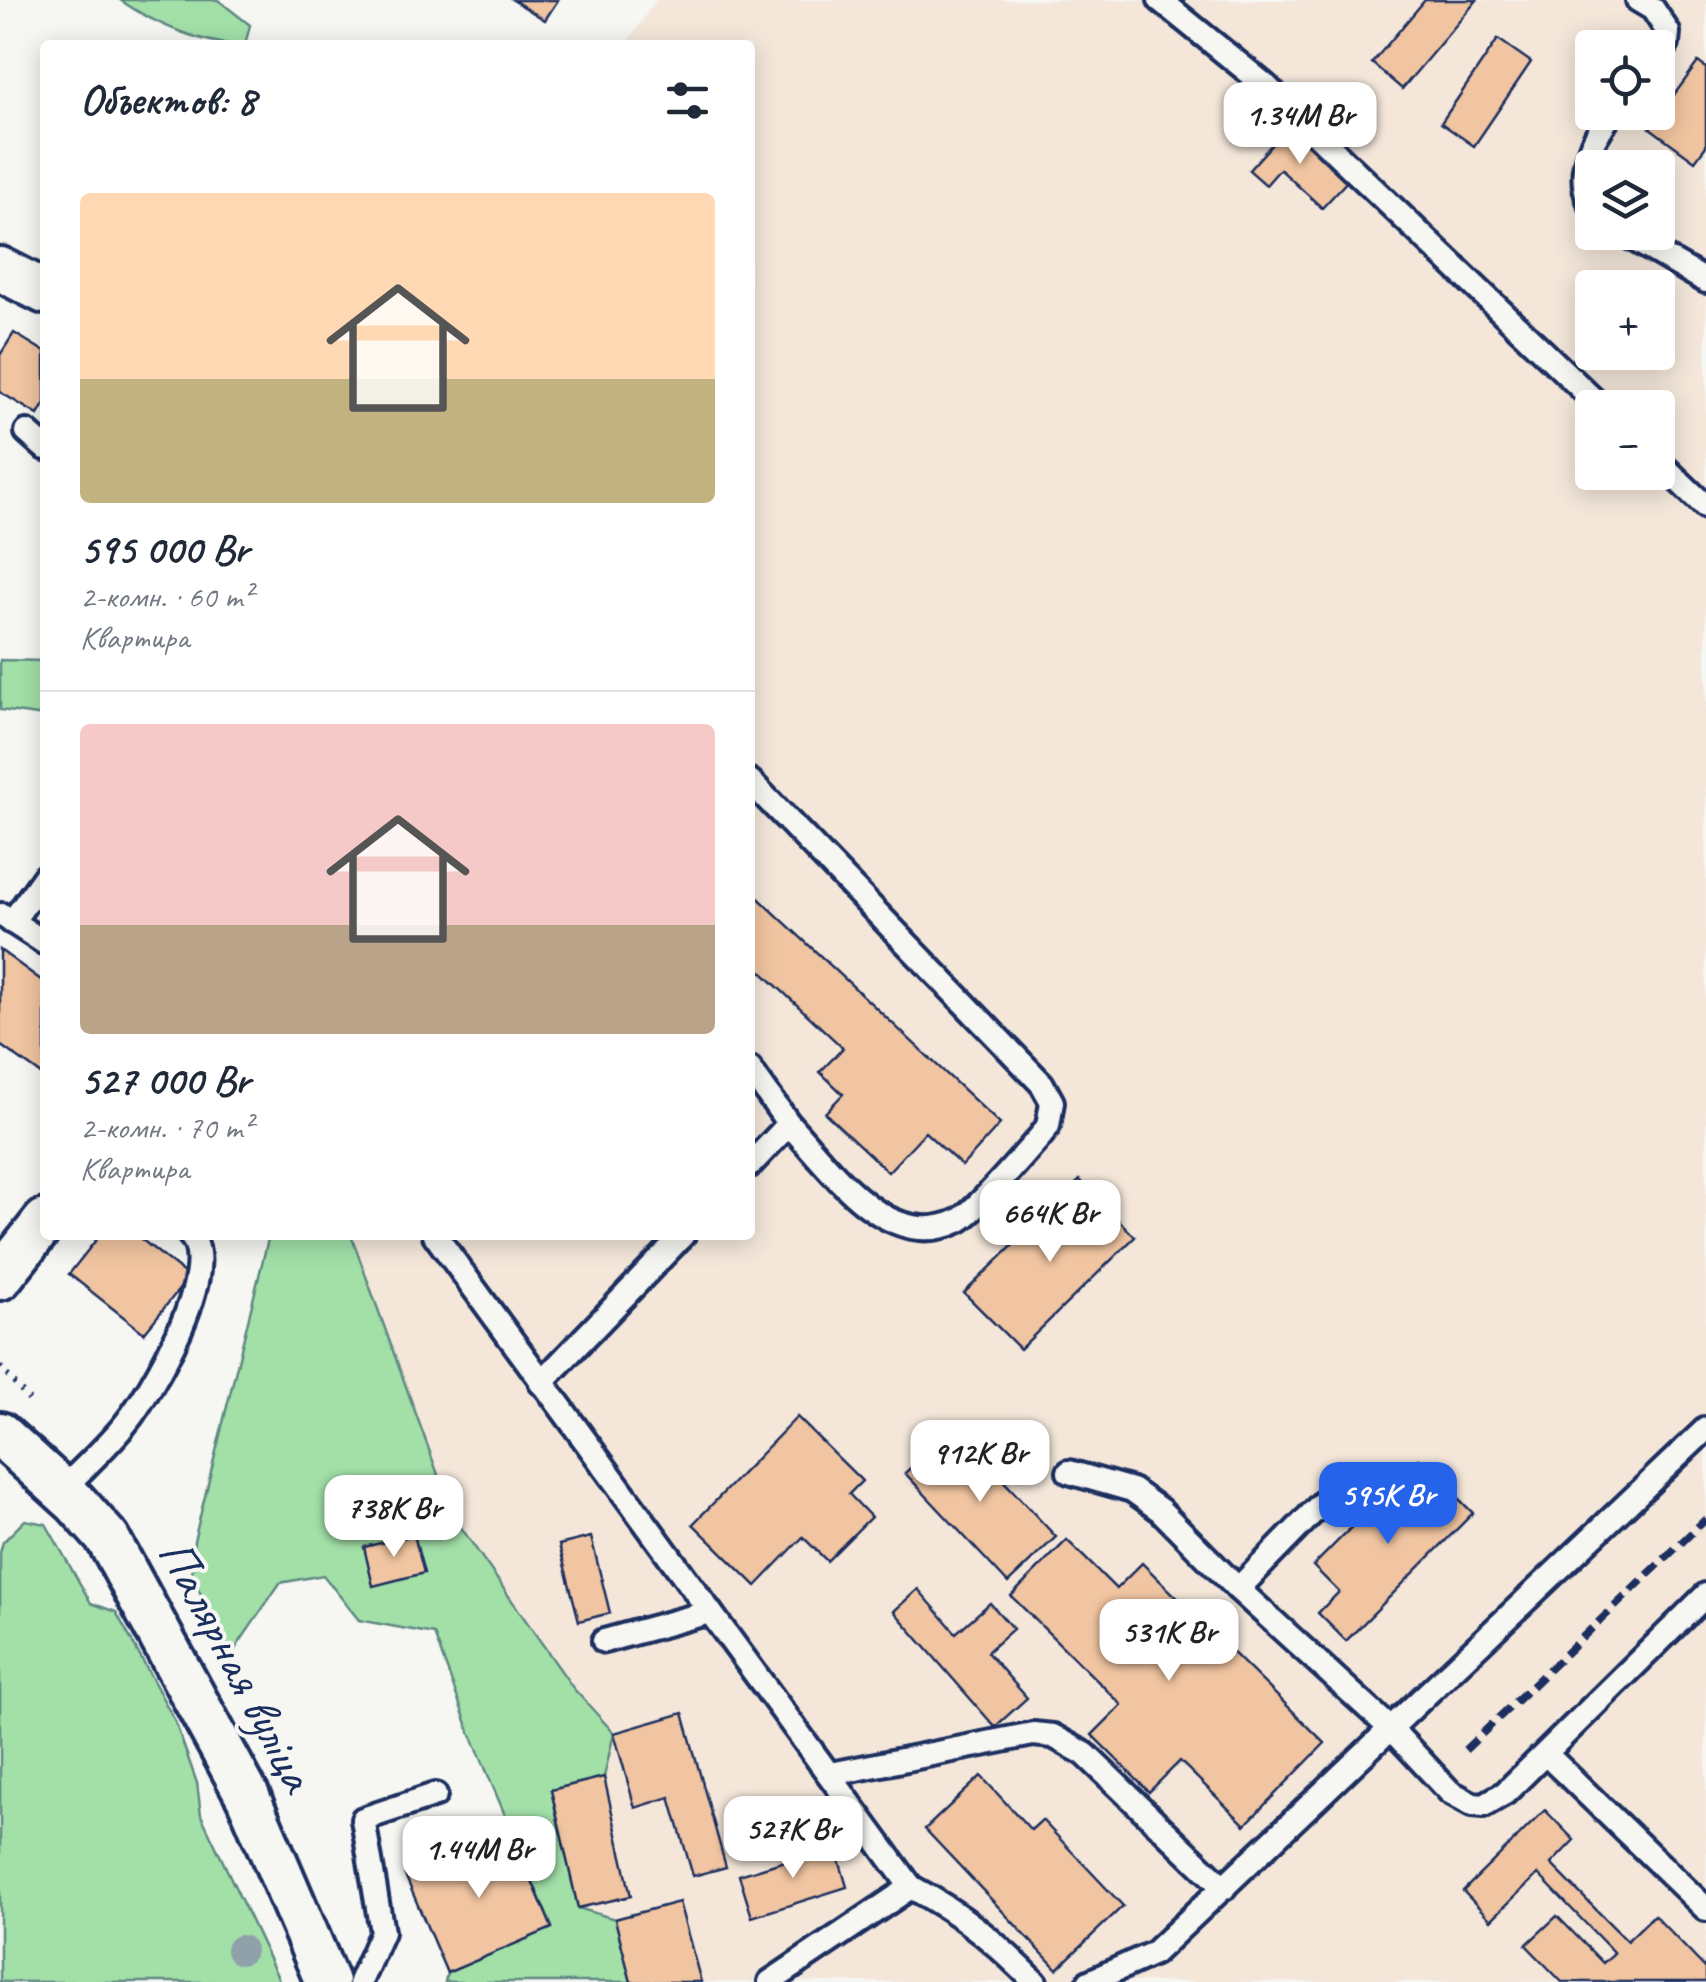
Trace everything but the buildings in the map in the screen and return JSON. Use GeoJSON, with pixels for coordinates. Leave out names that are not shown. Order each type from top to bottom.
{"type":"FeatureCollection","features":[{"type":"Feature","properties":{"kind":"street"},"geometry":{"type":"LineString","coordinates":[[0,269],[40,289]]}},
{"type":"Feature","properties":{"kind":"street"},"geometry":{"type":"LineString","coordinates":[[0,1278],[40,1227]]}},
{"type":"Feature","properties":{"kind":"street","name":"Палярная вуліца"},"geometry":{"type":"LineString","coordinates":[[0,1434],[108,1538],[238,1779],[327,1982]]}},
{"type":"Feature","properties":{"kind":"lane"},"geometry":{"type":"LineString","coordinates":[[1160,0],[1266,86],[1583,390]]}},
{"type":"Feature","properties":{"kind":"lane"},"geometry":{"type":"LineString","coordinates":[[1638,0],[1653,9],[1667,30]]}},
{"type":"Feature","properties":{"kind":"lane"},"geometry":{"type":"LineString","coordinates":[[1652,250],[1706,281]]}},
{"type":"Feature","properties":{"kind":"lane"},"geometry":{"type":"LineString","coordinates":[[27,432],[40,444]]}},
{"type":"Feature","properties":{"kind":"lane"},"geometry":{"type":"LineString","coordinates":[[1675,475],[1703,498]]}},
{"type":"Feature","properties":{"kind":"lane"},"geometry":{"type":"LineString","coordinates":[[755,786],[1042,1084],[1052,1102],[1048,1126],[1040,1138],[961,1220],[933,1226],[899,1223],[860,1202],[789,1124],[755,1076]]}},
{"type":"Feature","properties":{"kind":"lane"},"geometry":{"type":"LineString","coordinates":[[40,881],[6,918],[40,940]]}},
{"type":"Feature","properties":{"kind":"lane"},"geometry":{"type":"LineString","coordinates":[[755,1160],[789,1124]]}},
{"type":"Feature","properties":{"kind":"lane"},"geometry":{"type":"LineString","coordinates":[[62,1490],[126,1424],[179,1332],[200,1262],[193,1240]]}},
{"type":"Feature","properties":{"kind":"lane"},"geometry":{"type":"LineString","coordinates":[[439,1240],[911,1887],[967,1918],[1035,1982]]}},
{"type":"Feature","properties":{"kind":"lane"},"geometry":{"type":"LineString","coordinates":[[541,1383],[678,1240]]}},
{"type":"Feature","properties":{"kind":"lane"},"geometry":{"type":"LineString","coordinates":[[1089,1982],[1154,1953],[1706,1429]]}},
{"type":"Feature","properties":{"kind":"lane"},"geometry":{"type":"LineString","coordinates":[[1069,1472],[1112,1483],[1144,1497],[1392,1730],[1450,1792],[1472,1804],[1496,1800],[1706,1596]]}},
{"type":"Feature","properties":{"kind":"lane"},"geometry":{"type":"LineString","coordinates":[[1238,1588],[1325,1500]]}},
{"type":"Feature","properties":{"kind":"lane"},"geometry":{"type":"LineString","coordinates":[[604,1640],[710,1612]]}},
{"type":"Feature","properties":{"kind":"lane"},"geometry":{"type":"LineString","coordinates":[[831,1774],[1033,1734],[1053,1736],[1100,1768],[1224,1888]]}},
{"type":"Feature","properties":{"kind":"lane"},"geometry":{"type":"LineString","coordinates":[[1546,1754],[1706,1909]]}},
{"type":"Feature","properties":{"kind":"lane"},"geometry":{"type":"LineString","coordinates":[[360,1982],[382,1932],[363,1819],[435,1795]]}},
{"type":"Feature","properties":{"kind":"lane"},"geometry":{"type":"LineString","coordinates":[[770,1982],[911,1887]]}},
{"type":"Feature","properties":{"kind":"shaded area"},"geometry":{"type":"Polygon","coordinates":[[[656,0],[1706,0],[1706,1982],[631,1982],[578,1908],[551,1790],[614,1733],[573,1688],[453,1516],[353,1240],[755,1240],[755,40],[629,40],[656,0]]]}},
{"type":"Feature","properties":{"kind":"green space"},"geometry":{"type":"Polygon","coordinates":[[[120,0],[218,0],[250,25],[246,40],[209,40],[148,17],[120,0]]]}},
{"type":"Feature","properties":{"kind":"green space"},"geometry":{"type":"Polygon","coordinates":[[[0,660],[40,661],[40,715],[0,710],[0,660]]]}},
{"type":"Feature","properties":{"kind":"green space"},"geometry":{"type":"Polygon","coordinates":[[[268,1240],[353,1240],[453,1516],[573,1688],[614,1733],[604,1777],[551,1790],[578,1908],[615,1919],[631,1982],[445,1982],[447,1973],[552,1927],[470,1732],[434,1634],[359,1620],[323,1575],[280,1583],[231,1655],[192,1576],[194,1541],[268,1240]]]}},
{"type":"Feature","properties":{"kind":"green space"},"geometry":{"type":"Polygon","coordinates":[[[25,1520],[46,1524],[91,1603],[116,1612],[175,1721],[197,1783],[201,1815],[280,1982],[0,1982],[0,1553],[3,1542],[25,1520]]]}},
{"type":"Feature","properties":{"kind":"railway"},"geometry":{"type":"LineString","coordinates":[[1465,1750],[1706,1519]]}}]}
